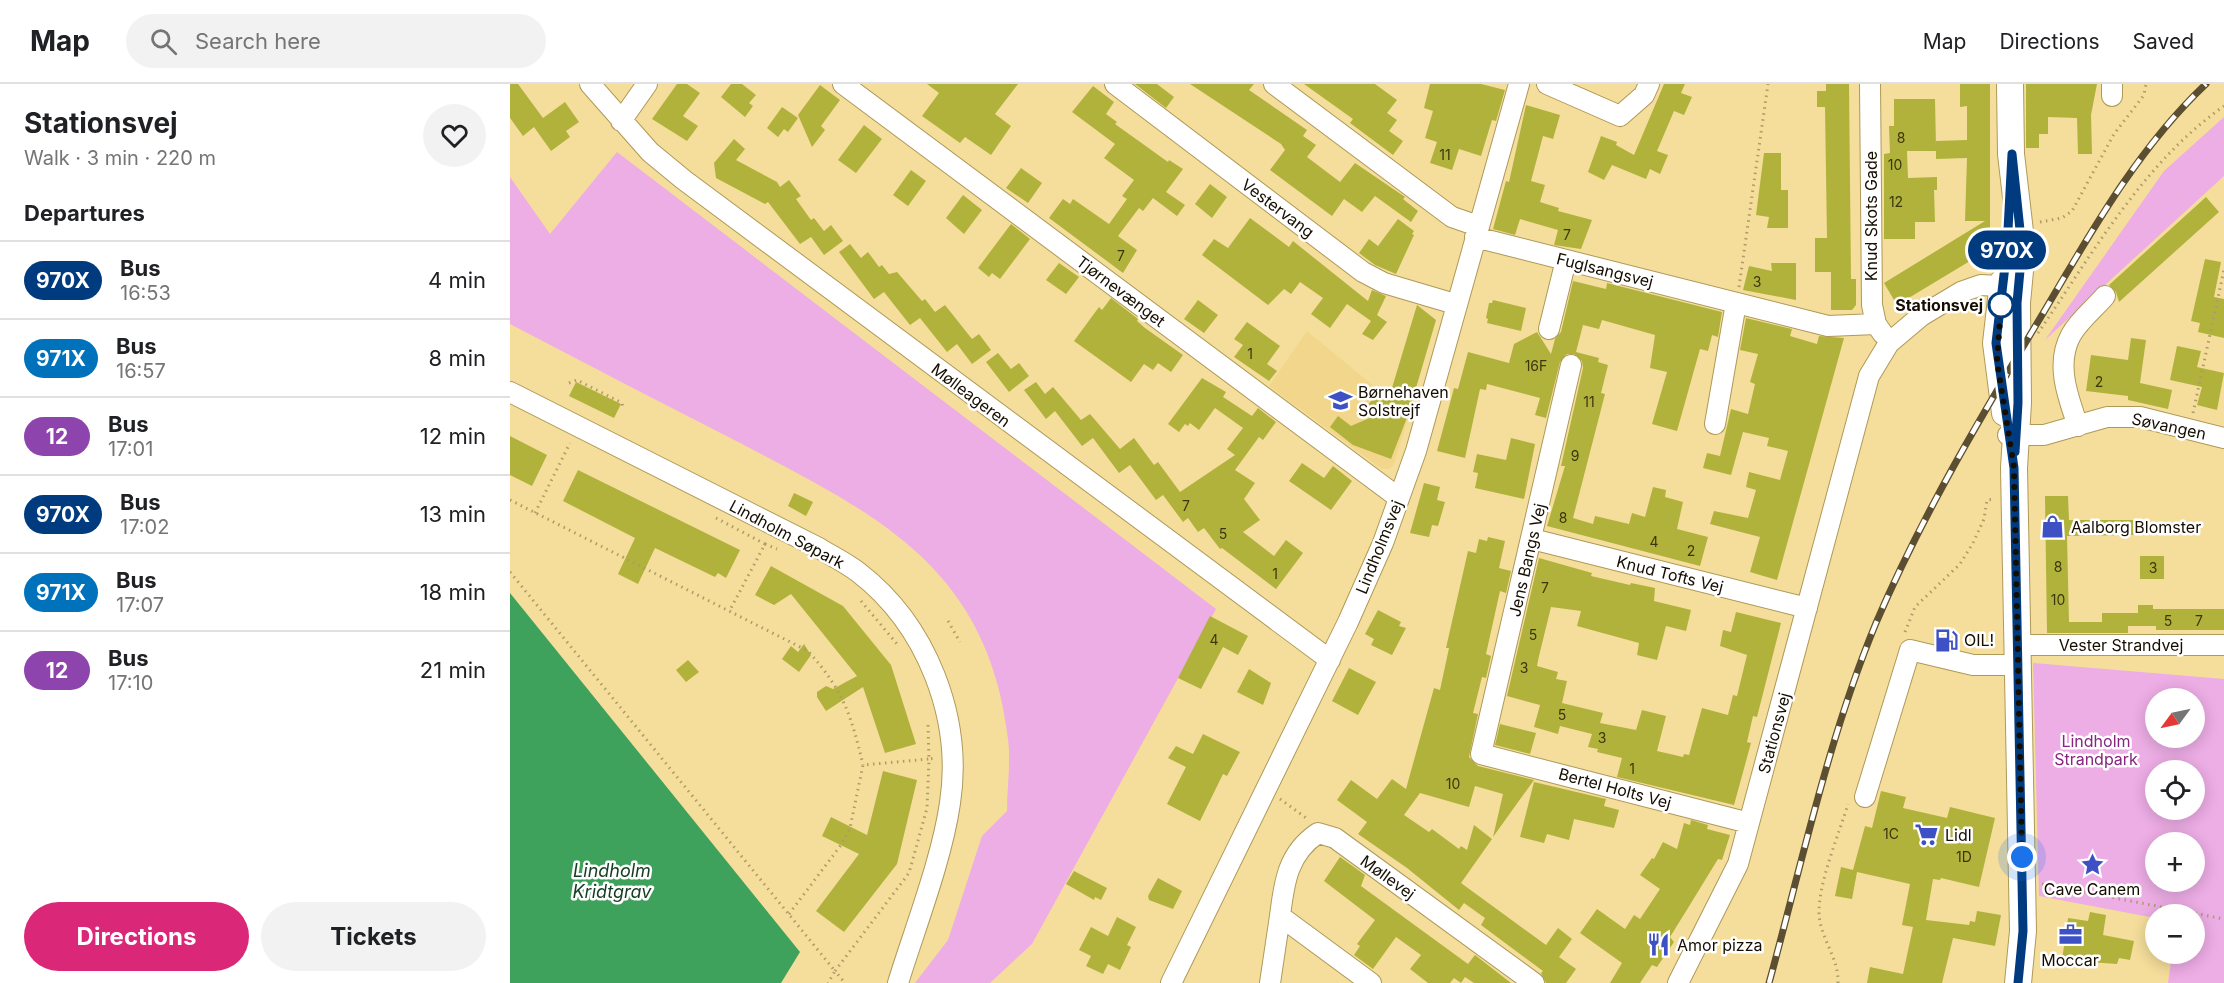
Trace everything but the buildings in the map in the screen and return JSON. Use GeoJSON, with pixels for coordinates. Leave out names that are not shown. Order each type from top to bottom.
{"type":"FeatureCollection","features":[{"type":"Feature","properties":{"kind":"main road"},"geometry":{"type":"LineString","coordinates":[[2010,84],[2012,286],[1996,343],[2012,435],[2014,468],[2023,931],[2018,983]]}},
{"type":"Feature","properties":{"kind":"street","name":"Mølleageren"},"geometry":{"type":"LineString","coordinates":[[590,84],[650,152],[684,180],[1330,660]]}},
{"type":"Feature","properties":{"kind":"street"},"geometry":{"type":"LineString","coordinates":[[621,121],[647,84]]}},
{"type":"Feature","properties":{"kind":"street","name":"Tjørnevænget"},"geometry":{"type":"LineString","coordinates":[[843,84],[1400,498]]}},
{"type":"Feature","properties":{"kind":"street","name":"Vestervang"},"geometry":{"type":"LineString","coordinates":[[1115,84],[1363,272],[1384,283],[1455,304]]}},
{"type":"Feature","properties":{"kind":"street","name":"Fuglsangsvej"},"geometry":{"type":"LineString","coordinates":[[1274,84],[1452,217],[1476,232],[1566,260],[1828,326],[1876,324]]}},
{"type":"Feature","properties":{"kind":"street","name":"Lindholmsvej"},"geometry":{"type":"LineString","coordinates":[[1171,983],[1330,660],[1383,543],[1416,451],[1455,304],[1519,84]]}},
{"type":"Feature","properties":{"kind":"street"},"geometry":{"type":"LineString","coordinates":[[1547,84],[1620,116],[1644,95],[1649,84]]}},
{"type":"Feature","properties":{"kind":"street","name":"Knud Skots Gade"},"geometry":{"type":"LineString","coordinates":[[1870,84],[1872,305],[1876,324],[1889,343]]}},
{"type":"Feature","properties":{"kind":"street"},"geometry":{"type":"LineString","coordinates":[[1549,329],[1566,260]]}},
{"type":"Feature","properties":{"kind":"street","name":"Stationsvej"},"geometry":{"type":"LineString","coordinates":[[1678,983],[1737,864],[1869,376],[1889,343],[1912,321],[1960,292],[1981,285],[2012,286]]}},
{"type":"Feature","properties":{"kind":"street"},"geometry":{"type":"LineString","coordinates":[[2078,426],[2065,388],[2065,348],[2072,333],[2105,296]]}},
{"type":"Feature","properties":{"kind":"street"},"geometry":{"type":"LineString","coordinates":[[1715,424],[1736,303]]}},
{"type":"Feature","properties":{"kind":"street","name":"Jens Bangs Vej"},"geometry":{"type":"LineString","coordinates":[[1481,754],[1571,365]]}},
{"type":"Feature","properties":{"kind":"street","name":"Lindholm Søpark"},"geometry":{"type":"LineString","coordinates":[[510,392],[819,548],[858,573],[897,611],[922,647],[943,702],[953,774],[946,825],[898,983]]}},
{"type":"Feature","properties":{"kind":"street","name":"Søvangen"},"geometry":{"type":"LineString","coordinates":[[2012,435],[2044,435],[2107,417],[2140,417],[2224,438]]}},
{"type":"Feature","properties":{"kind":"street","name":"Knud Tofts Vej"},"geometry":{"type":"LineString","coordinates":[[1532,539],[1807,609]]}},
{"type":"Feature","properties":{"kind":"street","name":"Vester Strandvej"},"geometry":{"type":"LineString","coordinates":[[1858,798],[1910,650],[1973,665],[2018,655],[2224,645]]}},
{"type":"Feature","properties":{"kind":"street","name":"Bertel Holts Vej"},"geometry":{"type":"LineString","coordinates":[[1481,754],[1749,823]]}},
{"type":"Feature","properties":{"kind":"street"},"geometry":{"type":"LineString","coordinates":[[1270,983],[1284,880],[1293,857],[1304,843],[1318,833]]}},
{"type":"Feature","properties":{"kind":"street","name":"Møllevej"},"geometry":{"type":"LineString","coordinates":[[1318,833],[1335,838],[1534,983]]}},
{"type":"Feature","properties":{"kind":"street"},"geometry":{"type":"LineString","coordinates":[[1280,916],[1371,983]]}},
{"type":"Feature","properties":{"kind":"path"},"geometry":{"type":"LineString","coordinates":[[1736,303],[1768,84]]}},
{"type":"Feature","properties":{"kind":"path"},"geometry":{"type":"LineString","coordinates":[[2040,229],[2040,220],[2062,218],[2072,211],[2114,134],[2144,95],[2146,84]]}},
{"type":"Feature","properties":{"kind":"path"},"geometry":{"type":"LineString","coordinates":[[2034,339],[2154,169],[2208,117],[2224,106]]}},
{"type":"Feature","properties":{"kind":"path"},"geometry":{"type":"LineString","coordinates":[[2189,429],[2224,270]]}},
{"type":"Feature","properties":{"kind":"path"},"geometry":{"type":"LineString","coordinates":[[569,382],[577,380],[622,403],[623,409]]}},
{"type":"Feature","properties":{"kind":"path"},"geometry":{"type":"LineString","coordinates":[[536,513],[571,443],[561,438]]}},
{"type":"Feature","properties":{"kind":"path"},"geometry":{"type":"LineString","coordinates":[[510,500],[808,651],[832,678],[851,714],[863,765],[850,828],[842,845],[789,914]]}},
{"type":"Feature","properties":{"kind":"path"},"geometry":{"type":"LineString","coordinates":[[714,517],[782,551]]}},
{"type":"Feature","properties":{"kind":"path"},"geometry":{"type":"LineString","coordinates":[[730,610],[765,544]]}},
{"type":"Feature","properties":{"kind":"path"},"geometry":{"type":"LineString","coordinates":[[510,572],[845,983]]}},
{"type":"Feature","properties":{"kind":"path"},"geometry":{"type":"LineString","coordinates":[[860,600],[898,646]]}},
{"type":"Feature","properties":{"kind":"path"},"geometry":{"type":"LineString","coordinates":[[948,621],[960,642]]}},
{"type":"Feature","properties":{"kind":"path"},"geometry":{"type":"LineString","coordinates":[[828,983],[835,970],[909,873],[927,808],[928,714]]}},
{"type":"Feature","properties":{"kind":"path"},"geometry":{"type":"LineString","coordinates":[[863,765],[952,757]]}},
{"type":"Feature","properties":{"kind":"path"},"geometry":{"type":"LineString","coordinates":[[1266,790],[1307,818],[1318,833]]}},
{"type":"Feature","properties":{"kind":"path"},"geometry":{"type":"LineString","coordinates":[[1838,983],[1839,967],[1823,933],[1819,912],[1828,870],[1858,798]]}},
{"type":"Feature","properties":{"kind":"path"},"geometry":{"type":"LineString","coordinates":[[2022,881],[2224,919]]}},
{"type":"Feature","properties":{"kind":"shaded area","name":"Børnehaven Solstrejf"},"geometry":{"type":"Polygon","coordinates":[[[1307,331],[1409,415],[1394,464],[1389,469],[1382,469],[1269,386],[1307,331]]]}},
{"type":"Feature","properties":{"kind":"green space"},"geometry":{"type":"Polygon","coordinates":[[[2224,117],[2224,176],[2045,340],[2164,171],[2224,117]]]}},
{"type":"Feature","properties":{"kind":"green space"},"geometry":{"type":"Polygon","coordinates":[[[617,152],[1216,609],[1032,944],[990,983],[915,983],[948,940],[982,836],[1007,811],[1009,748],[996,680],[977,631],[952,590],[920,555],[882,524],[840,497],[510,324],[510,177],[550,234],[617,152]]]}},
{"type":"Feature","properties":{"kind":"green space","name":"Lindholm Strandpark"},"geometry":{"type":"Polygon","coordinates":[[[2033,663],[2224,679],[2224,983],[2168,983],[2171,964],[2205,964],[2205,904],[2145,904],[2145,916],[2039,896],[2033,663]]]}},
{"type":"Feature","properties":{"kind":"water","name":"Lindholm Kridtgrav"},"geometry":{"type":"Polygon","coordinates":[[[510,593],[800,952],[781,983],[510,983],[510,593]]]}},
{"type":"Feature","properties":{"kind":"railway"},"geometry":{"type":"LineString","coordinates":[[1769,983],[1817,802],[1844,711],[1876,623],[1913,543],[1975,428],[2097,223],[2136,164],[2181,109],[2206,84]]}},
{"type":"Feature","properties":{"kind":"bus line","name":"970X"},"geometry":{"type":"LineString","coordinates":[[2015,452],[2018,403],[2017,303],[2022,249],[2012,154],[2008,186],[2007,249],[1996,343],[2014,468],[2023,931],[2018,983]]}},
{"type":"Feature","properties":{"kind":"place","name":"Stationsvej"},"geometry":{"type":"Point","coordinates":[2001,305]}},
{"type":"Feature","properties":{"kind":"place","name":"Børnehaven Solstrejf"},"geometry":{"type":"Point","coordinates":[1340,401]}},
{"type":"Feature","properties":{"kind":"place","name":"Aalborg Blomster"},"geometry":{"type":"Point","coordinates":[2053,527]}},
{"type":"Feature","properties":{"kind":"place","name":"OIL!"},"geometry":{"type":"Point","coordinates":[1946,640]}},
{"type":"Feature","properties":{"kind":"place","name":"Lidl"},"geometry":{"type":"Point","coordinates":[1927,835]}},
{"type":"Feature","properties":{"kind":"place","name":"Cave Canem"},"geometry":{"type":"Point","coordinates":[2092,864]}},
{"type":"Feature","properties":{"kind":"place","name":"Moccar"},"geometry":{"type":"Point","coordinates":[2070,935]}},
{"type":"Feature","properties":{"kind":"place","name":"Amor pizza"},"geometry":{"type":"Point","coordinates":[1659,945]}},
{"type":"Feature","properties":{"kind":"route"},"geometry":{"type":"LineString","coordinates":[[2001,305],[1996,343],[1997,361],[2014,468],[2022,857]]}}]}
